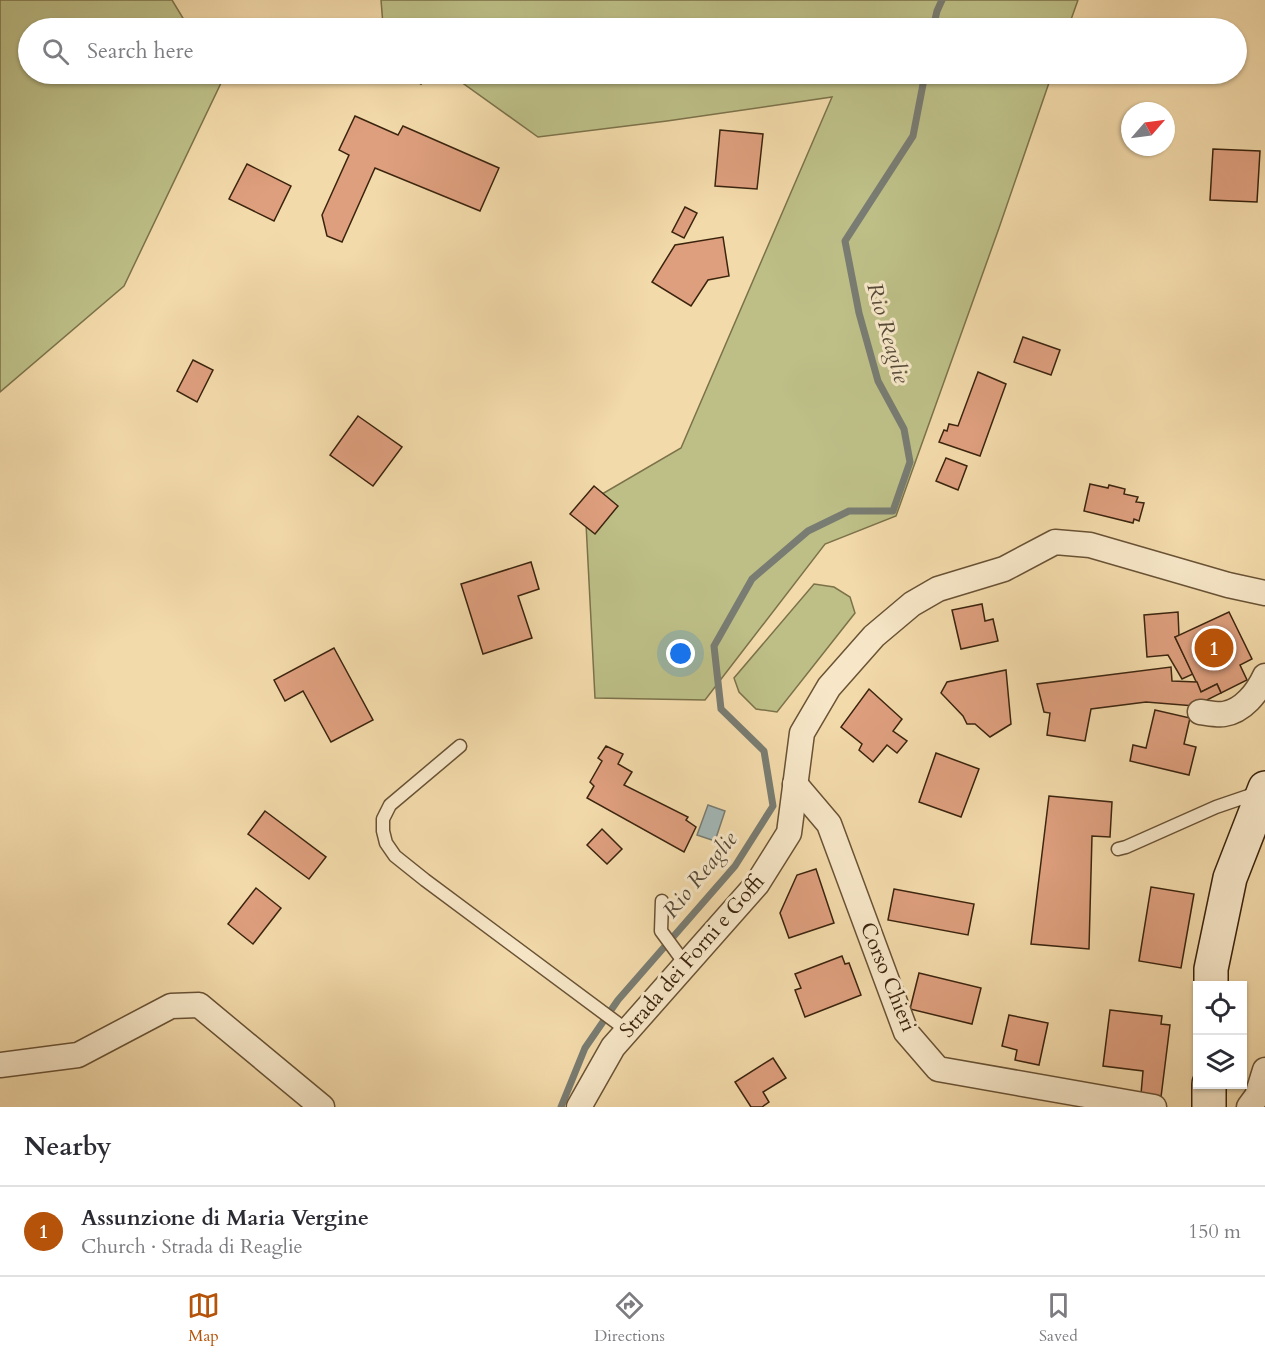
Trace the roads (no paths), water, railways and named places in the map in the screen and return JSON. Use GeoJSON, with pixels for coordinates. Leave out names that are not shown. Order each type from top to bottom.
{"type":"FeatureCollection","features":[{"type":"Feature","properties":{"kind":"main road"},"geometry":{"type":"LineString","coordinates":[[1211,981],[1211,969],[1230,878],[1264,789]]}},
{"type":"Feature","properties":{"kind":"main road"},"geometry":{"type":"LineString","coordinates":[[1209,1089],[1209,1107]]}},
{"type":"Feature","properties":{"kind":"street","name":"Strada dei Forni e Goffi"},"geometry":{"type":"LineString","coordinates":[[579,1107],[613,1047],[622,1026],[681,959],[757,884],[789,833],[802,733],[829,687],[874,636],[912,604],[938,590],[1004,569],[1055,542],[1089,545],[1228,585],[1265,593]]}},
{"type":"Feature","properties":{"kind":"street"},"geometry":{"type":"LineString","coordinates":[[1200,712],[1223,714],[1238,709],[1248,702],[1265,676]]}},
{"type":"Feature","properties":{"kind":"street","name":"Corso Chieri"},"geometry":{"type":"LineString","coordinates":[[795,784],[829,824],[906,1032],[938,1069],[1154,1107]]}},
{"type":"Feature","properties":{"kind":"street"},"geometry":{"type":"LineString","coordinates":[[0,1065],[78,1055],[171,1006],[199,1005],[322,1107]]}},
{"type":"Feature","properties":{"kind":"street"},"geometry":{"type":"LineString","coordinates":[[1249,1107],[1257,1096],[1265,1070]]}},
{"type":"Feature","properties":{"kind":"lane"},"geometry":{"type":"LineString","coordinates":[[460,746],[390,805],[383,819],[386,843],[395,856],[425,880],[622,1026]]}},
{"type":"Feature","properties":{"kind":"lane"},"geometry":{"type":"LineString","coordinates":[[1118,849],[1126,848],[1216,807],[1264,789]]}},
{"type":"Feature","properties":{"kind":"lane"},"geometry":{"type":"LineString","coordinates":[[662,901],[661,931],[681,959]]}},
{"type":"Feature","properties":{"kind":"waterway","name":"Rio Reaglie"},"geometry":{"type":"LineString","coordinates":[[935,18],[942,0]]}},
{"type":"Feature","properties":{"kind":"waterway","name":"Rio Reaglie"},"geometry":{"type":"LineString","coordinates":[[561,1107],[585,1048],[618,1000],[735,866],[773,806],[764,751],[721,709],[714,646],[752,579],[808,531],[849,511],[893,511],[910,462],[904,429],[878,381],[859,313],[845,241],[913,136],[923,84]]}},
{"type":"Feature","properties":{"kind":"place","name":"Assunzione di Maria Vergine"},"geometry":{"type":"Point","coordinates":[1214,648]}}]}
